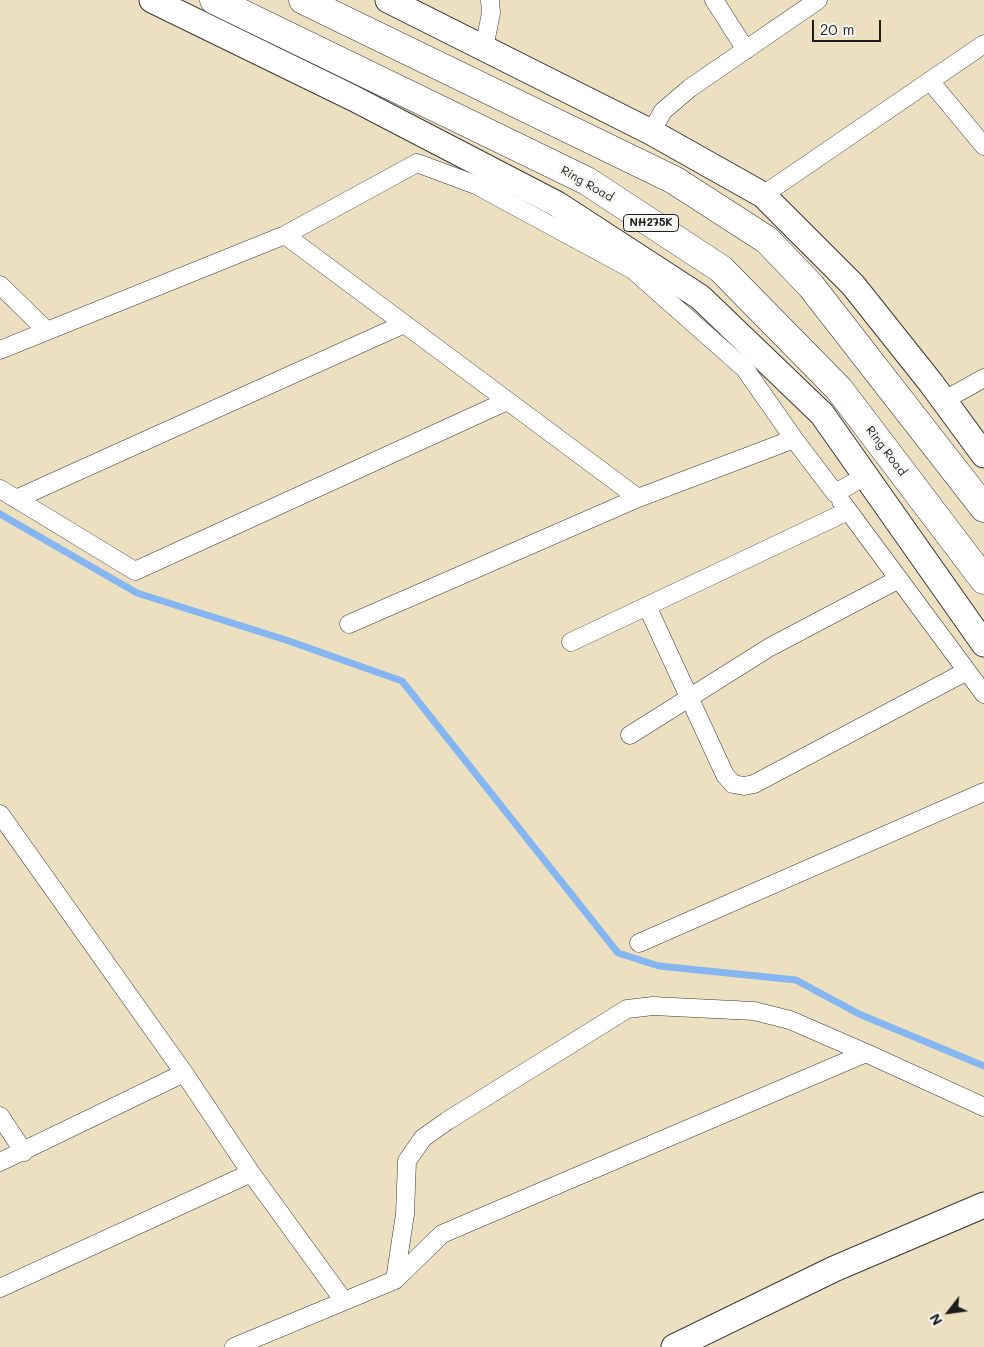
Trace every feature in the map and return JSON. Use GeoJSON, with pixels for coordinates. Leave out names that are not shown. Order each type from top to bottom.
{"type":"FeatureCollection","features":[{"type":"Feature","properties":{"kind":"highway","name":"Ring Road"},"geometry":{"type":"LineString","coordinates":[[214,0],[587,181],[721,269],[838,389],[984,580]]}},
{"type":"Feature","properties":{"kind":"highway"},"geometry":{"type":"LineString","coordinates":[[303,0],[674,180],[767,240],[811,286],[984,508]]}},
{"type":"Feature","properties":{"kind":"street"},"geometry":{"type":"LineString","coordinates":[[152,0],[353,98],[557,204],[700,297],[822,414],[984,644]]}},
{"type":"Feature","properties":{"kind":"street"},"geometry":{"type":"LineString","coordinates":[[388,0],[651,132],[763,195],[853,285],[984,455]]}},
{"type":"Feature","properties":{"kind":"street"},"geometry":{"type":"LineString","coordinates":[[484,48],[491,13],[490,0]]}},
{"type":"Feature","properties":{"kind":"street"},"geometry":{"type":"LineString","coordinates":[[714,0],[746,50]]}},
{"type":"Feature","properties":{"kind":"street"},"geometry":{"type":"LineString","coordinates":[[651,132],[663,111],[690,88],[818,0]]}},
{"type":"Feature","properties":{"kind":"street"},"geometry":{"type":"LineString","coordinates":[[763,195],[984,44]]}},
{"type":"Feature","properties":{"kind":"street"},"geometry":{"type":"LineString","coordinates":[[930,81],[984,146]]}},
{"type":"Feature","properties":{"kind":"street"},"geometry":{"type":"LineString","coordinates":[[0,350],[285,235],[416,163],[476,185],[634,270],[745,369],[794,440],[984,694]]}},
{"type":"Feature","properties":{"kind":"street"},"geometry":{"type":"LineString","coordinates":[[285,235],[638,498]]}},
{"type":"Feature","properties":{"kind":"street"},"geometry":{"type":"LineString","coordinates":[[0,286],[47,331]]}},
{"type":"Feature","properties":{"kind":"street"},"geometry":{"type":"LineString","coordinates":[[16,499],[404,324]]}},
{"type":"Feature","properties":{"kind":"street"},"geometry":{"type":"LineString","coordinates":[[942,401],[984,378]]}},
{"type":"Feature","properties":{"kind":"street"},"geometry":{"type":"LineString","coordinates":[[0,489],[135,571],[507,401]]}},
{"type":"Feature","properties":{"kind":"street"},"geometry":{"type":"LineString","coordinates":[[349,624],[638,498],[794,440]]}},
{"type":"Feature","properties":{"kind":"street"},"geometry":{"type":"LineString","coordinates":[[835,493],[866,476]]}},
{"type":"Feature","properties":{"kind":"street"},"geometry":{"type":"LineString","coordinates":[[572,642],[848,510]]}},
{"type":"Feature","properties":{"kind":"street"},"geometry":{"type":"LineString","coordinates":[[630,735],[778,642],[899,579]]}},
{"type":"Feature","properties":{"kind":"street"},"geometry":{"type":"LineString","coordinates":[[647,606],[725,775],[733,784],[744,786],[754,784],[967,671]]}},
{"type":"Feature","properties":{"kind":"street"},"geometry":{"type":"LineString","coordinates":[[639,943],[984,792]]}},
{"type":"Feature","properties":{"kind":"street"},"geometry":{"type":"LineString","coordinates":[[0,814],[184,1073],[251,1174],[344,1301]]}},
{"type":"Feature","properties":{"kind":"street"},"geometry":{"type":"LineString","coordinates":[[395,1280],[405,1214],[407,1161],[423,1138],[446,1121],[627,1009],[653,1006],[754,1011],[790,1020],[984,1107]]}},
{"type":"Feature","properties":{"kind":"street"},"geometry":{"type":"LineString","coordinates":[[234,1347],[395,1280],[442,1234],[866,1053]]}},
{"type":"Feature","properties":{"kind":"street"},"geometry":{"type":"LineString","coordinates":[[0,1162],[184,1073]]}},
{"type":"Feature","properties":{"kind":"street"},"geometry":{"type":"LineString","coordinates":[[0,1116],[24,1152]]}},
{"type":"Feature","properties":{"kind":"street"},"geometry":{"type":"LineString","coordinates":[[0,1288],[251,1174]]}},
{"type":"Feature","properties":{"kind":"street"},"geometry":{"type":"LineString","coordinates":[[674,1347],[834,1269],[984,1205]]}},
{"type":"Feature","properties":{"kind":"waterway"},"geometry":{"type":"LineString","coordinates":[[0,514],[137,593],[286,640],[402,681],[618,953],[659,966],[796,980],[859,1014],[984,1066]]}}]}
